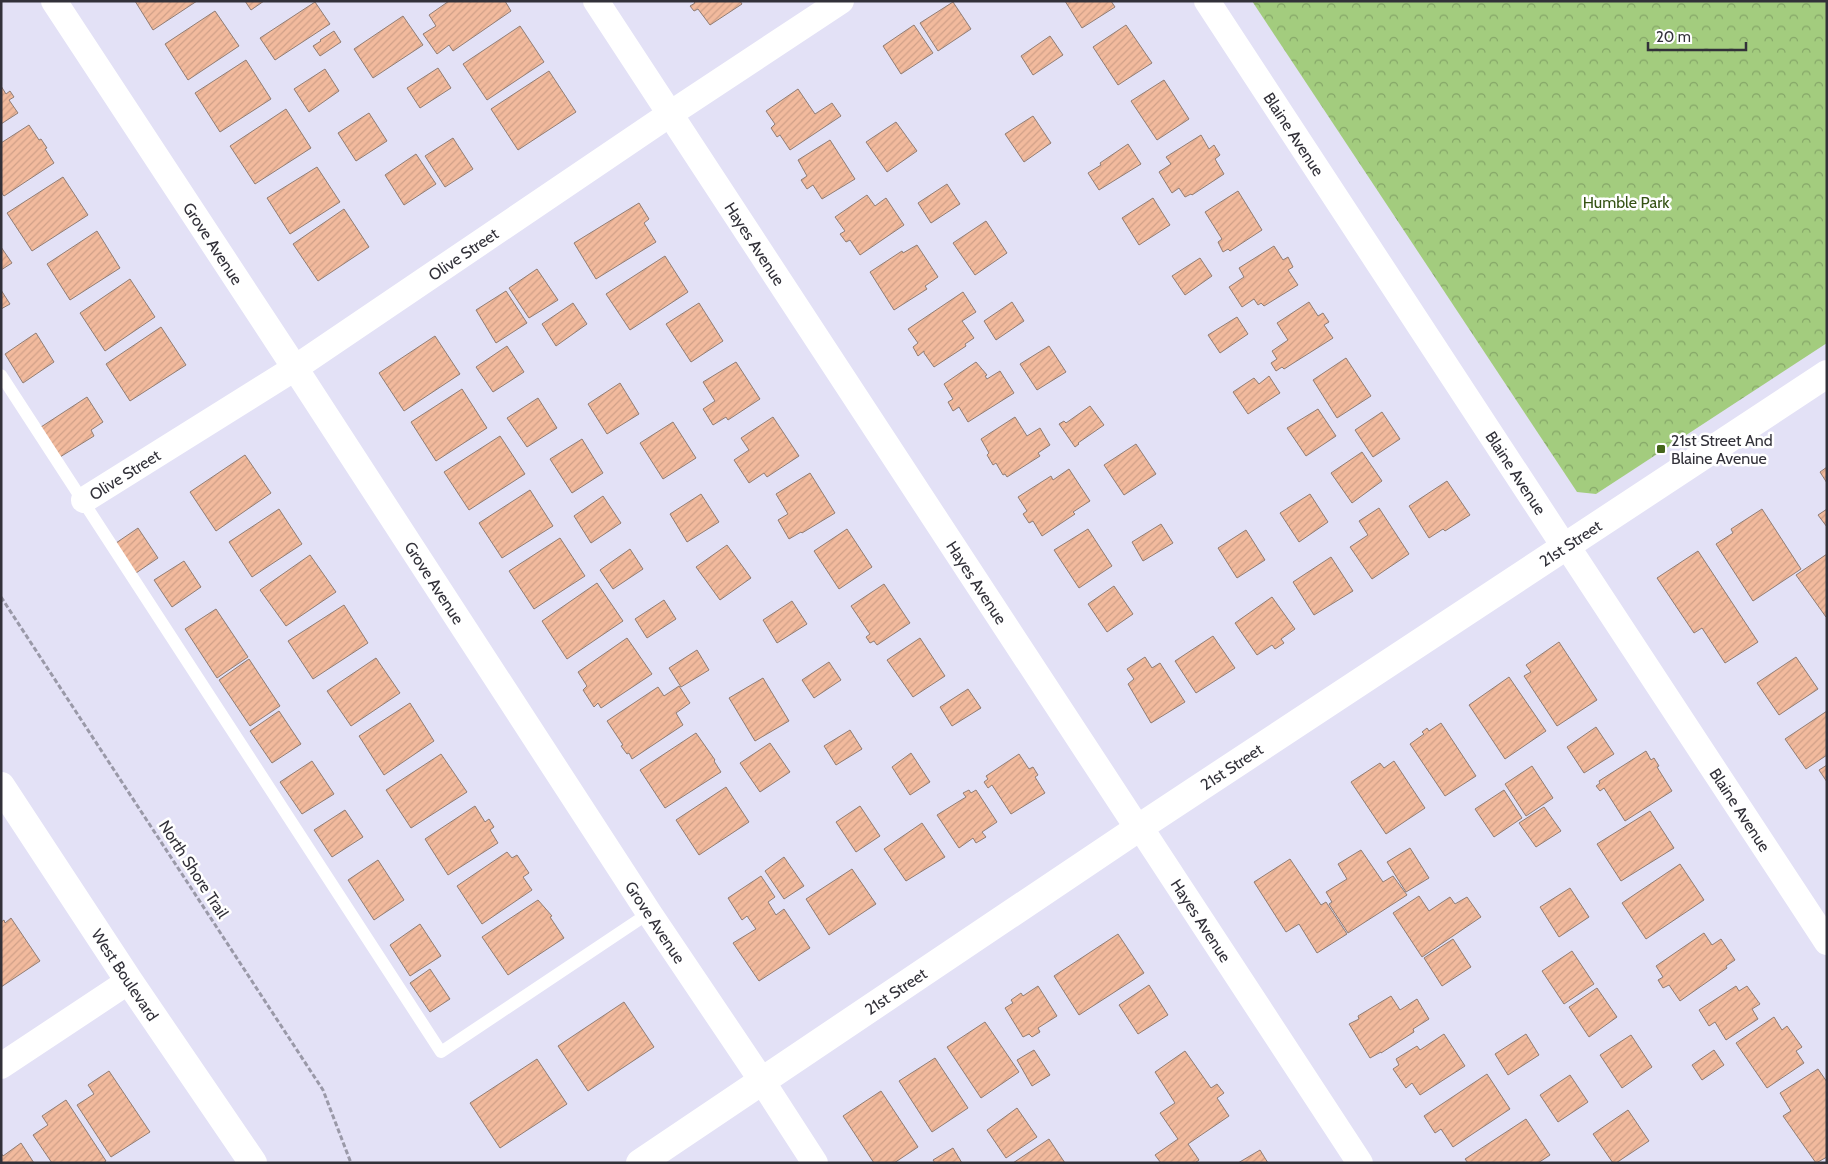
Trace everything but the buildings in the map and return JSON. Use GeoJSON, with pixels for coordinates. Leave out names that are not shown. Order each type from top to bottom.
{"type":"FeatureCollection","features":[{"type":"Feature","properties":{"kind":"street","name":"Grove Avenue"},"geometry":{"type":"LineString","coordinates":[[54,1],[815,1163]]}},
{"type":"Feature","properties":{"kind":"street","name":"Hayes Avenue"},"geometry":{"type":"LineString","coordinates":[[596,1],[1120,801],[1140,827],[1360,1163]]}},
{"type":"Feature","properties":{"kind":"street","name":"Olive Street"},"geometry":{"type":"LineString","coordinates":[[84,500],[295,368],[670,114],[841,1]]}},
{"type":"Feature","properties":{"kind":"street","name":"Blaine Avenue"},"geometry":{"type":"LineString","coordinates":[[1207,1],[1558,537],[1567,546],[1827,942]]}},
{"type":"Feature","properties":{"kind":"street","name":"21st Street"},"geometry":{"type":"LineString","coordinates":[[640,1163],[1140,827],[1827,374]]}},
{"type":"Feature","properties":{"kind":"street","name":"West Boulevard"},"geometry":{"type":"LineString","coordinates":[[1,786],[129,981],[253,1163]]}},
{"type":"Feature","properties":{"kind":"street"},"geometry":{"type":"LineString","coordinates":[[1,1066],[129,981]]}},
{"type":"Feature","properties":{"kind":"lane"},"geometry":{"type":"LineString","coordinates":[[1,375],[441,1052],[649,912]]}},
{"type":"Feature","properties":{"kind":"path","name":"North Shore Trail"},"geometry":{"type":"LineString","coordinates":[[1,597],[323,1090],[351,1163]]}},
{"type":"Feature","properties":{"kind":"green space","name":"Humble Park"},"geometry":{"type":"Polygon","coordinates":[[[1252,1],[1827,1],[1827,343],[1596,494],[1577,492],[1252,1]]]}},
{"type":"Feature","properties":{"kind":"place","name":"21st Street And Blaine Avenue"},"geometry":{"type":"Point","coordinates":[1661,449]}}]}
